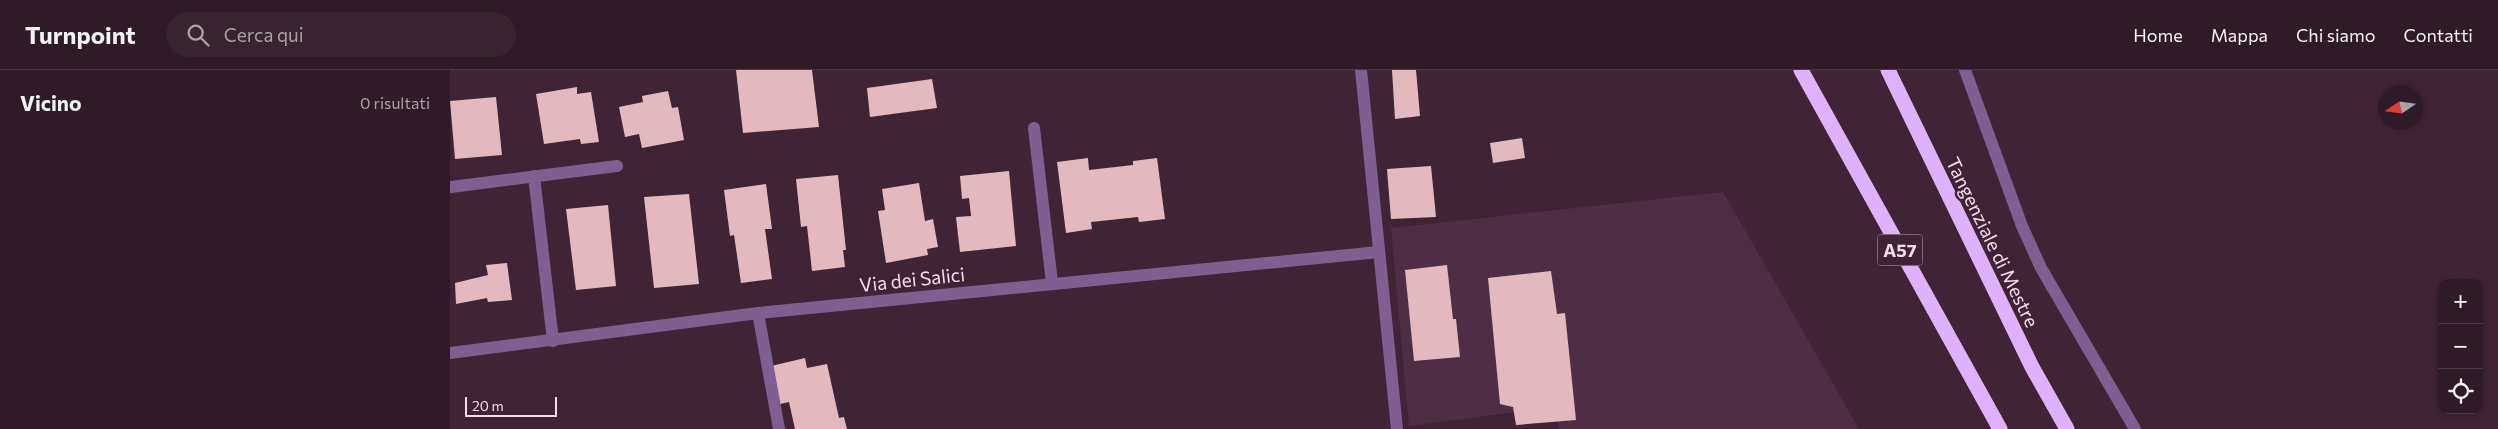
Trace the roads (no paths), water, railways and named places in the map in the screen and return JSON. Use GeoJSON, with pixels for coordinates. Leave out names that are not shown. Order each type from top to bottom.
{"type":"FeatureCollection","features":[{"type":"Feature","properties":{"kind":"highway","name":"A57"},"geometry":{"type":"LineString","coordinates":[[1800,70],[2000,429]]}},
{"type":"Feature","properties":{"kind":"highway","name":"Tangenziale di Mestre"},"geometry":{"type":"LineString","coordinates":[[1888,70],[2032,367],[2067,429]]}},
{"type":"Feature","properties":{"kind":"street"},"geometry":{"type":"LineString","coordinates":[[1361,70],[1397,429]]}},
{"type":"Feature","properties":{"kind":"street"},"geometry":{"type":"LineString","coordinates":[[1965,70],[2022,226],[2041,268],[2135,429]]}},
{"type":"Feature","properties":{"kind":"street"},"geometry":{"type":"LineString","coordinates":[[1034,128],[1052,283]]}},
{"type":"Feature","properties":{"kind":"street"},"geometry":{"type":"LineString","coordinates":[[451,187],[618,166]]}},
{"type":"Feature","properties":{"kind":"street"},"geometry":{"type":"LineString","coordinates":[[534,176],[553,341]]}},
{"type":"Feature","properties":{"kind":"street","name":"Via dei Salici"},"geometry":{"type":"LineString","coordinates":[[450,353],[758,313],[1379,252]]}},
{"type":"Feature","properties":{"kind":"street"},"geometry":{"type":"LineString","coordinates":[[758,313],[779,429]]}}]}
